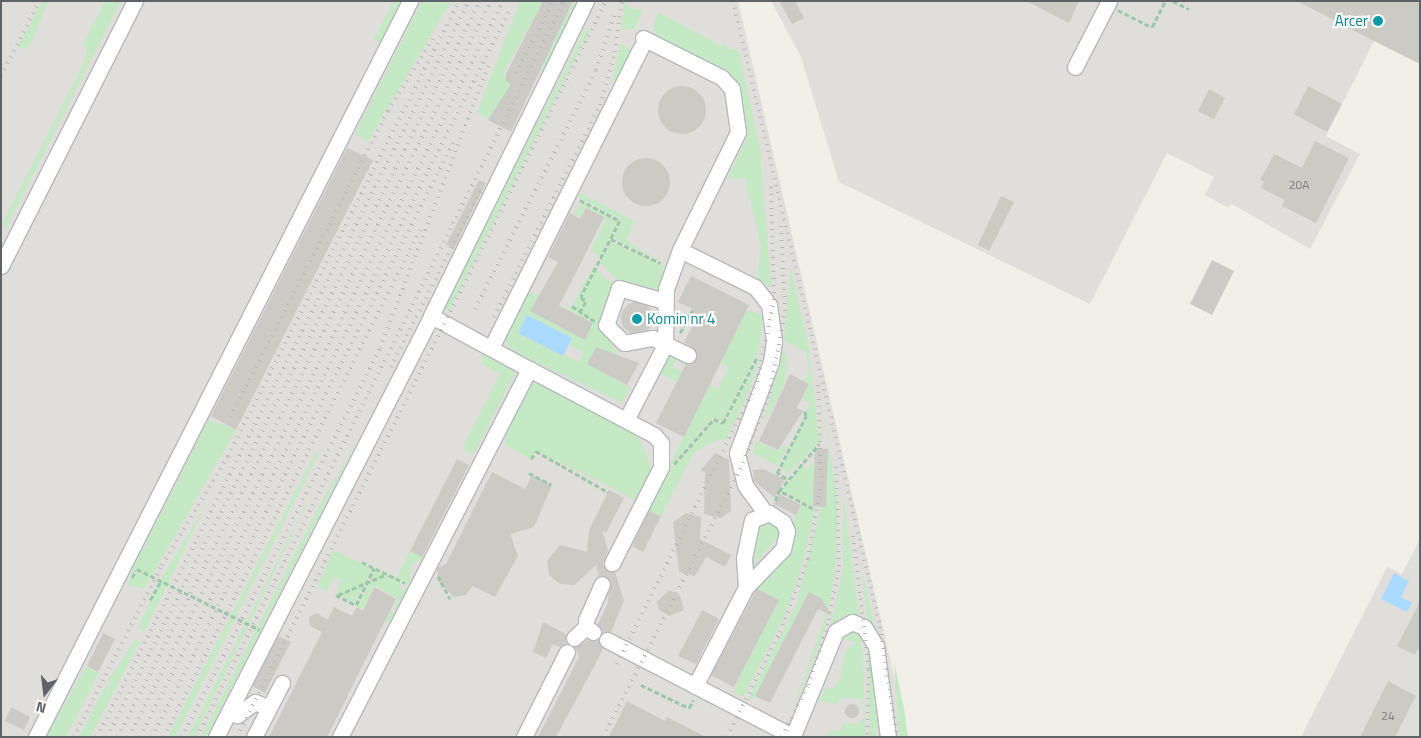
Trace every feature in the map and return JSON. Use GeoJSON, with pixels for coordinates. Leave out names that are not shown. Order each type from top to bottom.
{"type":"FeatureCollection","features":[{"type":"Feature","properties":{"kind":"lane"},"geometry":{"type":"LineString","coordinates":[[1,266],[135,1]]}},
{"type":"Feature","properties":{"kind":"lane"},"geometry":{"type":"LineString","coordinates":[[36,737],[410,1]]}},
{"type":"Feature","properties":{"kind":"lane"},"geometry":{"type":"LineString","coordinates":[[216,737],[431,316],[586,1]]}},
{"type":"Feature","properties":{"kind":"lane"},"geometry":{"type":"LineString","coordinates":[[1075,67],[1112,5]]}},
{"type":"Feature","properties":{"kind":"lane"},"geometry":{"type":"LineString","coordinates":[[491,348],[642,43],[721,77],[732,89],[738,132],[680,250],[664,301],[669,346],[626,420]]}},
{"type":"Feature","properties":{"kind":"lane"},"geometry":{"type":"LineString","coordinates":[[680,250],[755,287],[769,305],[774,341],[771,362],[737,452],[745,485],[765,513],[783,522],[787,540],[746,587],[696,689]]}},
{"type":"Feature","properties":{"kind":"lane"},"geometry":{"type":"LineString","coordinates":[[664,301],[619,288],[606,325],[624,343],[653,338],[688,355]]}},
{"type":"Feature","properties":{"kind":"lane"},"geometry":{"type":"LineString","coordinates":[[431,316],[654,435],[664,451],[661,467],[612,563]]}},
{"type":"Feature","properties":{"kind":"lane"},"geometry":{"type":"LineString","coordinates":[[340,737],[529,369]]}},
{"type":"Feature","properties":{"kind":"lane"},"geometry":{"type":"LineString","coordinates":[[746,587],[746,541],[752,520],[765,513]]}},
{"type":"Feature","properties":{"kind":"lane"},"geometry":{"type":"LineString","coordinates":[[524,737],[571,645],[590,629],[602,584]]}},
{"type":"Feature","properties":{"kind":"lane"},"geometry":{"type":"LineString","coordinates":[[608,640],[696,689],[793,736],[836,631],[852,622],[864,627],[876,646],[888,737]]}},
{"type":"Feature","properties":{"kind":"lane"},"geometry":{"type":"LineString","coordinates":[[254,737],[282,683]]}},
{"type":"Feature","properties":{"kind":"lane"},"geometry":{"type":"LineString","coordinates":[[229,712],[237,715],[255,702],[269,708]]}},
{"type":"Feature","properties":{"kind":"path"},"geometry":{"type":"LineString","coordinates":[[1112,5],[1152,27],[1165,1]]}},
{"type":"Feature","properties":{"kind":"path"},"geometry":{"type":"LineString","coordinates":[[1173,1],[1189,9]]}},
{"type":"Feature","properties":{"kind":"path"},"geometry":{"type":"LineString","coordinates":[[576,206],[579,199],[620,221],[581,297],[586,302],[580,313]]}},
{"type":"Feature","properties":{"kind":"path"},"geometry":{"type":"LineString","coordinates":[[611,238],[668,267]]}},
{"type":"Feature","properties":{"kind":"path"},"geometry":{"type":"LineString","coordinates":[[572,306],[580,313],[600,324]]}},
{"type":"Feature","properties":{"kind":"path"},"geometry":{"type":"LineString","coordinates":[[669,346],[692,310]]}},
{"type":"Feature","properties":{"kind":"path"},"geometry":{"type":"LineString","coordinates":[[668,471],[714,419],[723,423],[762,347]]}},
{"type":"Feature","properties":{"kind":"path"},"geometry":{"type":"LineString","coordinates":[[786,479],[777,474],[806,416],[804,412]]}},
{"type":"Feature","properties":{"kind":"path"},"geometry":{"type":"LineString","coordinates":[[814,509],[780,492],[786,479],[819,444]]}},
{"type":"Feature","properties":{"kind":"path"},"geometry":{"type":"LineString","coordinates":[[531,460],[536,451],[608,492]]}},
{"type":"Feature","properties":{"kind":"path"},"geometry":{"type":"LineString","coordinates":[[529,473],[551,484]]}},
{"type":"Feature","properties":{"kind":"path"},"geometry":{"type":"LineString","coordinates":[[362,562],[410,586]]}},
{"type":"Feature","properties":{"kind":"path"},"geometry":{"type":"LineString","coordinates":[[137,568],[260,630]]}},
{"type":"Feature","properties":{"kind":"path"},"geometry":{"type":"LineString","coordinates":[[374,568],[368,582],[356,605],[337,595],[368,582],[387,574]]}},
{"type":"Feature","properties":{"kind":"path"},"geometry":{"type":"LineString","coordinates":[[435,568],[450,599]]}},
{"type":"Feature","properties":{"kind":"path"},"geometry":{"type":"LineString","coordinates":[[150,600],[161,581]]}},
{"type":"Feature","properties":{"kind":"path"},"geometry":{"type":"LineString","coordinates":[[641,685],[689,708],[696,689]]}},
{"type":"Feature","properties":{"kind":"shaded area"},"geometry":{"type":"Polygon","coordinates":[[[1,1],[738,1],[908,737],[1,737],[1,1]]]}},
{"type":"Feature","properties":{"kind":"shaded area"},"geometry":{"type":"Polygon","coordinates":[[[771,1],[1420,1],[1374,41],[1326,136],[1360,154],[1310,249],[1232,204],[1227,207],[1205,195],[1214,177],[1167,153],[1090,304],[839,182],[801,57],[771,1]]]}},
{"type":"Feature","properties":{"kind":"shaded area"},"geometry":{"type":"Polygon","coordinates":[[[1420,539],[1420,737],[1301,737],[1387,567],[1402,574],[1420,539]]]}},
{"type":"Feature","properties":{"kind":"green space"},"geometry":{"type":"Polygon","coordinates":[[[42,1],[48,1],[32,42],[25,50],[18,47],[42,1]]]}},
{"type":"Feature","properties":{"kind":"green space"},"geometry":{"type":"Polygon","coordinates":[[[105,1],[121,1],[5,230],[3,222],[85,61],[87,49],[82,46],[105,1]]]}},
{"type":"Feature","properties":{"kind":"green space"},"geometry":{"type":"Polygon","coordinates":[[[402,1],[381,43],[374,39],[393,2],[402,1]]]}},
{"type":"Feature","properties":{"kind":"green space"},"geometry":{"type":"Polygon","coordinates":[[[422,1],[451,1],[367,142],[355,134],[422,1]]]}},
{"type":"Feature","properties":{"kind":"green space"},"geometry":{"type":"Polygon","coordinates":[[[520,1],[543,1],[503,74],[511,85],[488,119],[477,113],[520,1]]]}},
{"type":"Feature","properties":{"kind":"green space"},"geometry":{"type":"Polygon","coordinates":[[[625,1],[630,8],[642,10],[635,29],[621,29],[625,1]]]}},
{"type":"Feature","properties":{"kind":"green space"},"geometry":{"type":"Polygon","coordinates":[[[572,3],[579,6],[547,74],[538,70],[572,3]]]}},
{"type":"Feature","properties":{"kind":"green space"},"geometry":{"type":"Polygon","coordinates":[[[658,12],[721,46],[724,43],[730,50],[738,48],[760,149],[771,287],[757,280],[761,246],[745,178],[727,179],[748,136],[739,94],[656,39],[653,27],[658,12]]]}},
{"type":"Feature","properties":{"kind":"green space"},"geometry":{"type":"Polygon","coordinates":[[[591,28],[449,311],[445,309],[446,297],[578,35],[581,34],[447,301],[583,34],[581,33],[591,28]]]}},
{"type":"Feature","properties":{"kind":"green space"},"geometry":{"type":"Polygon","coordinates":[[[621,42],[632,53],[623,82],[612,81],[621,42]]]}},
{"type":"Feature","properties":{"kind":"green space"},"geometry":{"type":"Polygon","coordinates":[[[580,193],[635,221],[626,240],[666,265],[613,238],[622,220],[578,197],[580,193]]]}},
{"type":"Feature","properties":{"kind":"green space"},"geometry":{"type":"Polygon","coordinates":[[[582,202],[619,221],[600,256],[590,250],[605,222],[610,223],[585,206],[581,218],[573,214],[582,202]]]}},
{"type":"Feature","properties":{"kind":"green space"},"geometry":{"type":"Polygon","coordinates":[[[611,241],[667,268],[663,286],[654,292],[617,280],[600,263],[611,241]]]}},
{"type":"Feature","properties":{"kind":"green space"},"geometry":{"type":"Polygon","coordinates":[[[790,266],[809,348],[819,442],[785,477],[787,472],[781,468],[810,403],[802,399],[809,384],[804,381],[809,371],[806,352],[784,341],[790,266]]]}},
{"type":"Feature","properties":{"kind":"green space"},"geometry":{"type":"Polygon","coordinates":[[[593,267],[614,285],[600,328],[617,352],[606,374],[630,388],[622,403],[513,352],[504,338],[523,296],[533,292],[570,310],[593,267]],[[538,295],[530,311],[585,339],[593,323],[538,295]],[[527,315],[518,334],[579,362],[584,353],[569,345],[572,338],[527,315]]]}},
{"type":"Feature","properties":{"kind":"green space"},"geometry":{"type":"Polygon","coordinates":[[[746,310],[763,315],[759,348],[723,422],[714,417],[667,470],[710,385],[718,389],[729,367],[720,363],[746,310]]]}},
{"type":"Feature","properties":{"kind":"green space"},"geometry":{"type":"Polygon","coordinates":[[[473,346],[515,373],[473,455],[462,449],[500,374],[481,364],[483,353],[473,346]]]}},
{"type":"Feature","properties":{"kind":"green space"},"geometry":{"type":"Polygon","coordinates":[[[763,348],[745,401],[725,441],[719,439],[694,452],[661,516],[649,511],[669,471],[715,421],[724,425],[763,348]]]}},
{"type":"Feature","properties":{"kind":"green space"},"geometry":{"type":"Polygon","coordinates":[[[783,349],[788,358],[784,384],[763,425],[783,349]]]}},
{"type":"Feature","properties":{"kind":"green space"},"geometry":{"type":"Polygon","coordinates":[[[669,353],[688,361],[686,365],[675,360],[672,367],[682,372],[677,382],[657,372],[663,356],[669,353]]]}},
{"type":"Feature","properties":{"kind":"green space"},"geometry":{"type":"Polygon","coordinates":[[[539,382],[629,428],[640,441],[652,468],[637,501],[535,450],[530,459],[506,445],[504,435],[522,399],[527,401],[523,397],[529,386],[539,382]]]}},
{"type":"Feature","properties":{"kind":"green space"},"geometry":{"type":"Polygon","coordinates":[[[822,403],[837,499],[837,554],[829,611],[821,641],[791,714],[828,608],[822,599],[809,592],[755,696],[748,700],[796,605],[821,507],[826,507],[828,449],[822,403]]]}},
{"type":"Feature","properties":{"kind":"green space"},"geometry":{"type":"Polygon","coordinates":[[[208,420],[236,430],[144,589],[128,585],[132,571],[139,574],[133,568],[143,548],[149,547],[145,545],[208,420]]]}},
{"type":"Feature","properties":{"kind":"green space"},"geometry":{"type":"Polygon","coordinates":[[[360,436],[206,737],[201,737],[319,506],[360,436]]]}},
{"type":"Feature","properties":{"kind":"green space"},"geometry":{"type":"Polygon","coordinates":[[[757,441],[778,451],[782,445],[787,447],[778,466],[752,453],[757,441]]]}},
{"type":"Feature","properties":{"kind":"green space"},"geometry":{"type":"Polygon","coordinates":[[[316,451],[319,453],[175,737],[168,737],[316,451]]]}},
{"type":"Feature","properties":{"kind":"green space"},"geometry":{"type":"Polygon","coordinates":[[[810,463],[815,463],[813,507],[781,491],[800,467],[810,469],[810,463]]]}},
{"type":"Feature","properties":{"kind":"green space"},"geometry":{"type":"Polygon","coordinates":[[[314,490],[194,737],[188,737],[294,528],[314,490]]]}},
{"type":"Feature","properties":{"kind":"green space"},"geometry":{"type":"Polygon","coordinates":[[[843,492],[859,616],[845,615],[831,627],[843,567],[843,492]]]}},
{"type":"Feature","properties":{"kind":"green space"},"geometry":{"type":"Polygon","coordinates":[[[207,503],[144,632],[138,628],[158,584],[207,503]]]}},
{"type":"Feature","properties":{"kind":"green space"},"geometry":{"type":"Polygon","coordinates":[[[802,504],[815,511],[801,570],[783,620],[743,697],[734,693],[735,687],[778,600],[755,588],[762,576],[790,553],[796,537],[793,522],[802,504]]]}},
{"type":"Feature","properties":{"kind":"green space"},"geometry":{"type":"Polygon","coordinates":[[[766,523],[777,525],[780,534],[754,565],[757,533],[766,523]]]}},
{"type":"Feature","properties":{"kind":"green space"},"geometry":{"type":"Polygon","coordinates":[[[334,550],[372,569],[355,603],[337,593],[341,580],[335,577],[326,591],[317,586],[334,550]]]}},
{"type":"Feature","properties":{"kind":"green space"},"geometry":{"type":"Polygon","coordinates":[[[410,551],[423,557],[411,565],[409,584],[377,569],[397,577],[410,551]]]}},
{"type":"Feature","properties":{"kind":"green space"},"geometry":{"type":"Polygon","coordinates":[[[375,570],[401,583],[399,588],[403,590],[408,586],[396,610],[393,609],[398,598],[374,586],[366,601],[394,613],[389,623],[357,607],[375,570]]]}},
{"type":"Feature","properties":{"kind":"green space"},"geometry":{"type":"Polygon","coordinates":[[[862,570],[890,690],[894,737],[867,622],[862,570]]]}},
{"type":"Feature","properties":{"kind":"green space"},"geometry":{"type":"Polygon","coordinates":[[[853,629],[861,632],[866,737],[827,737],[830,731],[841,731],[843,723],[859,724],[864,717],[862,699],[841,698],[836,704],[820,701],[826,687],[833,689],[840,679],[845,653],[855,642],[839,638],[853,629]]]}},
{"type":"Feature","properties":{"kind":"green space"},"geometry":{"type":"Polygon","coordinates":[[[136,639],[140,642],[90,737],[79,737],[107,683],[109,696],[109,679],[136,639]]]}},
{"type":"Feature","properties":{"kind":"green space"},"geometry":{"type":"Polygon","coordinates":[[[867,643],[883,727],[875,728],[876,737],[870,737],[867,643]]]}},
{"type":"Feature","properties":{"kind":"green space"},"geometry":{"type":"Polygon","coordinates":[[[894,662],[904,708],[908,737],[899,737],[894,662]]]}},
{"type":"Feature","properties":{"kind":"green space"},"geometry":{"type":"Polygon","coordinates":[[[86,667],[99,672],[66,737],[46,737],[86,667]]]}},
{"type":"Feature","properties":{"kind":"water"},"geometry":{"type":"Polygon","coordinates":[[[527,315],[572,338],[563,356],[518,333],[527,315]]]}},
{"type":"Feature","properties":{"kind":"water"},"geometry":{"type":"Polygon","coordinates":[[[1394,573],[1409,581],[1401,597],[1412,603],[1407,612],[1381,599],[1394,573]]]}},
{"type":"Feature","properties":{"kind":"building"},"geometry":{"type":"Polygon","coordinates":[[[543,1],[573,1],[511,132],[488,120],[511,84],[506,81],[506,74],[543,1]]]}},
{"type":"Feature","properties":{"kind":"building"},"geometry":{"type":"Polygon","coordinates":[[[779,1],[795,1],[804,18],[792,24],[779,1]]]}},
{"type":"Feature","properties":{"kind":"building"},"geometry":{"type":"Polygon","coordinates":[[[1026,1],[1079,1],[1069,23],[1026,1]]]}},
{"type":"Feature","properties":{"kind":"building","name":"Arcer"},"geometry":{"type":"Polygon","coordinates":[[[1297,1],[1420,1],[1420,64],[1374,41],[1297,1]]]}},
{"type":"Feature","properties":{"kind":"building"},"geometry":{"type":"Polygon","coordinates":[[[677,86],[687,86],[699,93],[706,105],[706,115],[699,127],[687,134],[677,134],[669,130],[662,123],[658,115],[658,105],[662,97],[669,90],[677,86]]]}},
{"type":"Feature","properties":{"kind":"building"},"geometry":{"type":"Polygon","coordinates":[[[1308,86],[1342,104],[1327,132],[1294,114],[1308,86]]]}},
{"type":"Feature","properties":{"kind":"building"},"geometry":{"type":"Polygon","coordinates":[[[1209,89],[1225,98],[1214,119],[1198,111],[1209,89]]]}},
{"type":"Feature","properties":{"kind":"building"},"geometry":{"type":"Polygon","coordinates":[[[1315,141],[1349,158],[1316,223],[1282,206],[1285,200],[1261,188],[1264,182],[1260,180],[1274,154],[1302,168],[1315,141]]]}},
{"type":"Feature","properties":{"kind":"building"},"geometry":{"type":"Polygon","coordinates":[[[347,148],[373,160],[236,430],[211,416],[347,148]]]}},
{"type":"Feature","properties":{"kind":"building"},"geometry":{"type":"Polygon","coordinates":[[[641,158],[651,158],[663,165],[670,177],[670,187],[663,199],[651,206],[641,206],[633,202],[626,195],[622,187],[622,177],[626,169],[633,162],[641,158]]]}},
{"type":"Feature","properties":{"kind":"building"},"geometry":{"type":"Polygon","coordinates":[[[479,180],[486,183],[454,249],[446,245],[479,180]]]}},
{"type":"Feature","properties":{"kind":"building"},"geometry":{"type":"Polygon","coordinates":[[[1001,196],[1014,202],[989,251],[978,245],[1001,196]]]}},
{"type":"Feature","properties":{"kind":"building"},"geometry":{"type":"Polygon","coordinates":[[[586,208],[604,217],[559,306],[593,323],[585,340],[530,311],[558,262],[548,257],[570,213],[580,219],[586,208]]]}},
{"type":"Feature","properties":{"kind":"building"},"geometry":{"type":"Polygon","coordinates":[[[1212,260],[1234,271],[1212,315],[1190,304],[1212,260]]]}},
{"type":"Feature","properties":{"kind":"building"},"geometry":{"type":"Polygon","coordinates":[[[691,276],[749,305],[684,437],[656,423],[686,364],[697,359],[695,349],[684,342],[694,323],[689,320],[694,310],[678,302],[691,276]]]}},
{"type":"Feature","properties":{"kind":"building","name":"Komin nr 4"},"geometry":{"type":"Polygon","coordinates":[[[637,302],[643,303],[648,307],[652,312],[652,324],[648,329],[643,333],[637,334],[631,333],[626,329],[622,324],[621,318],[622,312],[626,307],[631,303],[637,302]]]}},
{"type":"Feature","properties":{"kind":"building"},"geometry":{"type":"Polygon","coordinates":[[[596,347],[639,363],[627,385],[587,364],[596,347]]]}},
{"type":"Feature","properties":{"kind":"building"},"geometry":{"type":"Polygon","coordinates":[[[790,374],[809,384],[797,408],[803,411],[778,450],[759,441],[790,374]]]}},
{"type":"Feature","properties":{"kind":"building"},"geometry":{"type":"Polygon","coordinates":[[[815,448],[828,449],[826,507],[813,506],[815,448]]]}},
{"type":"Feature","properties":{"kind":"building"},"geometry":{"type":"Polygon","coordinates":[[[715,453],[729,460],[731,511],[721,518],[704,514],[705,471],[700,471],[715,453]]]}},
{"type":"Feature","properties":{"kind":"building"},"geometry":{"type":"Polygon","coordinates":[[[457,459],[469,465],[422,557],[410,551],[457,459]]]}},
{"type":"Feature","properties":{"kind":"building"},"geometry":{"type":"Polygon","coordinates":[[[763,469],[785,479],[775,498],[754,481],[753,470],[763,469]]]}},
{"type":"Feature","properties":{"kind":"building"},"geometry":{"type":"Polygon","coordinates":[[[492,472],[525,489],[532,475],[552,485],[534,527],[510,534],[518,556],[495,597],[473,586],[466,595],[454,597],[439,582],[437,568],[446,564],[492,472]]]}},
{"type":"Feature","properties":{"kind":"building"},"geometry":{"type":"Polygon","coordinates":[[[609,490],[624,498],[606,533],[602,531],[608,550],[603,564],[607,571],[615,572],[624,601],[611,632],[602,632],[598,624],[608,603],[609,578],[599,575],[596,565],[574,585],[560,584],[549,575],[547,561],[560,545],[587,552],[589,530],[609,490]]]}},
{"type":"Feature","properties":{"kind":"building"},"geometry":{"type":"Polygon","coordinates":[[[779,494],[801,505],[796,515],[774,504],[779,494]]]}},
{"type":"Feature","properties":{"kind":"building"},"geometry":{"type":"Polygon","coordinates":[[[649,511],[661,516],[643,552],[632,546],[649,511]]]}},
{"type":"Feature","properties":{"kind":"building"},"geometry":{"type":"Polygon","coordinates":[[[686,513],[701,517],[700,539],[731,555],[725,567],[706,557],[695,576],[679,572],[673,522],[686,513]]]}},
{"type":"Feature","properties":{"kind":"building"},"geometry":{"type":"Polygon","coordinates":[[[374,587],[396,599],[327,737],[269,737],[322,632],[310,626],[309,617],[317,613],[328,620],[334,607],[352,616],[357,607],[363,611],[374,587]]]}},
{"type":"Feature","properties":{"kind":"building"},"geometry":{"type":"Polygon","coordinates":[[[757,589],[779,600],[734,687],[711,675],[757,589]]]}},
{"type":"Feature","properties":{"kind":"building"},"geometry":{"type":"Polygon","coordinates":[[[669,590],[680,596],[684,610],[670,616],[659,610],[657,602],[669,590]]]}},
{"type":"Feature","properties":{"kind":"building"},"geometry":{"type":"Polygon","coordinates":[[[809,592],[822,599],[832,616],[818,609],[770,703],[755,696],[809,592]]]}},
{"type":"Feature","properties":{"kind":"building"},"geometry":{"type":"Polygon","coordinates":[[[1420,602],[1420,645],[1415,655],[1397,646],[1420,602]]]}},
{"type":"Feature","properties":{"kind":"building"},"geometry":{"type":"Polygon","coordinates":[[[702,610],[719,619],[696,664],[678,656],[702,610]]]}},
{"type":"Feature","properties":{"kind":"building"},"geometry":{"type":"Polygon","coordinates":[[[543,622],[566,634],[566,643],[559,647],[553,644],[546,658],[533,652],[543,622]]]}},
{"type":"Feature","properties":{"kind":"building"},"geometry":{"type":"Polygon","coordinates":[[[103,633],[115,639],[98,672],[87,666],[103,633]]]}},
{"type":"Feature","properties":{"kind":"building"},"geometry":{"type":"Polygon","coordinates":[[[278,636],[291,642],[265,693],[252,686],[278,636]]]}},
{"type":"Feature","properties":{"kind":"building"},"geometry":{"type":"Polygon","coordinates":[[[589,640],[598,640],[603,648],[598,659],[556,737],[538,737],[579,657],[575,647],[589,640]]]}},
{"type":"Feature","properties":{"kind":"building"},"geometry":{"type":"Polygon","coordinates":[[[1388,681],[1416,696],[1395,737],[1360,737],[1388,681]]]}},
{"type":"Feature","properties":{"kind":"building"},"geometry":{"type":"Polygon","coordinates":[[[627,701],[665,721],[667,717],[706,737],[609,737],[627,701]]]}},
{"type":"Feature","properties":{"kind":"building"},"geometry":{"type":"Polygon","coordinates":[[[849,704],[855,704],[859,711],[855,718],[849,718],[845,714],[845,708],[849,704]]]}},
{"type":"Feature","properties":{"kind":"building"},"geometry":{"type":"Polygon","coordinates":[[[11,707],[30,717],[24,730],[5,721],[11,707]]]}},
{"type":"Feature","properties":{"kind":"tunnel"},"geometry":{"type":"LineString","coordinates":[[602,584],[612,563]]}},
{"type":"Feature","properties":{"kind":"railway"},"geometry":{"type":"LineString","coordinates":[[1,76],[39,1]]}},
{"type":"Feature","properties":{"kind":"railway"},"geometry":{"type":"LineString","coordinates":[[74,737],[162,565],[228,456],[459,1]]}},
{"type":"Feature","properties":{"kind":"railway"},"geometry":{"type":"LineString","coordinates":[[97,737],[469,1]]}},
{"type":"Feature","properties":{"kind":"railway"},"geometry":{"type":"LineString","coordinates":[[107,737],[480,1]]}},
{"type":"Feature","properties":{"kind":"railway"},"geometry":{"type":"LineString","coordinates":[[118,737],[491,1]]}},
{"type":"Feature","properties":{"kind":"railway"},"geometry":{"type":"LineString","coordinates":[[129,737],[503,1]]}},
{"type":"Feature","properties":{"kind":"railway"},"geometry":{"type":"LineString","coordinates":[[516,73],[553,1]]}},
{"type":"Feature","properties":{"kind":"railway"},"geometry":{"type":"LineString","coordinates":[[197,737],[564,1]]}},
{"type":"Feature","properties":{"kind":"railway"},"geometry":{"type":"LineString","coordinates":[[237,737],[606,1]]}},
{"type":"Feature","properties":{"kind":"railway"},"geometry":{"type":"LineString","coordinates":[[494,317],[600,105],[615,52],[622,1]]}},
{"type":"Feature","properties":{"kind":"railway"},"geometry":{"type":"LineString","coordinates":[[733,1],[880,627],[897,737]]}},
{"type":"Feature","properties":{"kind":"railway"},"geometry":{"type":"LineString","coordinates":[[140,737],[509,12]]}},
{"type":"Feature","properties":{"kind":"railway"},"geometry":{"type":"LineString","coordinates":[[475,309],[596,70],[615,13]]}},
{"type":"Feature","properties":{"kind":"railway"},"geometry":{"type":"LineString","coordinates":[[230,417],[388,111],[433,38]]}},
{"type":"Feature","properties":{"kind":"railway"},"geometry":{"type":"LineString","coordinates":[[182,737],[380,348],[490,62]]}},
{"type":"Feature","properties":{"kind":"railway"},"geometry":{"type":"LineString","coordinates":[[152,737],[455,139]]}},
{"type":"Feature","properties":{"kind":"railway"},"geometry":{"type":"LineString","coordinates":[[617,664],[757,382],[774,300],[771,184]]}},
{"type":"Feature","properties":{"kind":"railway"},"geometry":{"type":"LineString","coordinates":[[391,367],[483,186]]}},
{"type":"Feature","properties":{"kind":"railway"},"geometry":{"type":"LineString","coordinates":[[603,737],[743,463],[770,393],[785,311],[781,226]]}},
{"type":"Feature","properties":{"kind":"railway"},"geometry":{"type":"LineString","coordinates":[[164,737],[420,230]]}},
{"type":"Feature","properties":{"kind":"railway"},"geometry":{"type":"LineString","coordinates":[[727,737],[780,632],[808,559],[821,484],[818,384]]}},
{"type":"Feature","properties":{"kind":"railway"},"geometry":{"type":"LineString","coordinates":[[782,737],[808,685],[829,620],[839,566],[836,466]]}},
{"type":"Feature","properties":{"kind":"railway"},"geometry":{"type":"LineString","coordinates":[[853,536],[869,670],[867,737]]}},
{"type":"Feature","properties":{"kind":"place","name":"Arcer"},"geometry":{"type":"Point","coordinates":[1378,21]}},
{"type":"Feature","properties":{"kind":"place","name":"Komin nr 4"},"geometry":{"type":"Point","coordinates":[637,319]}}]}
